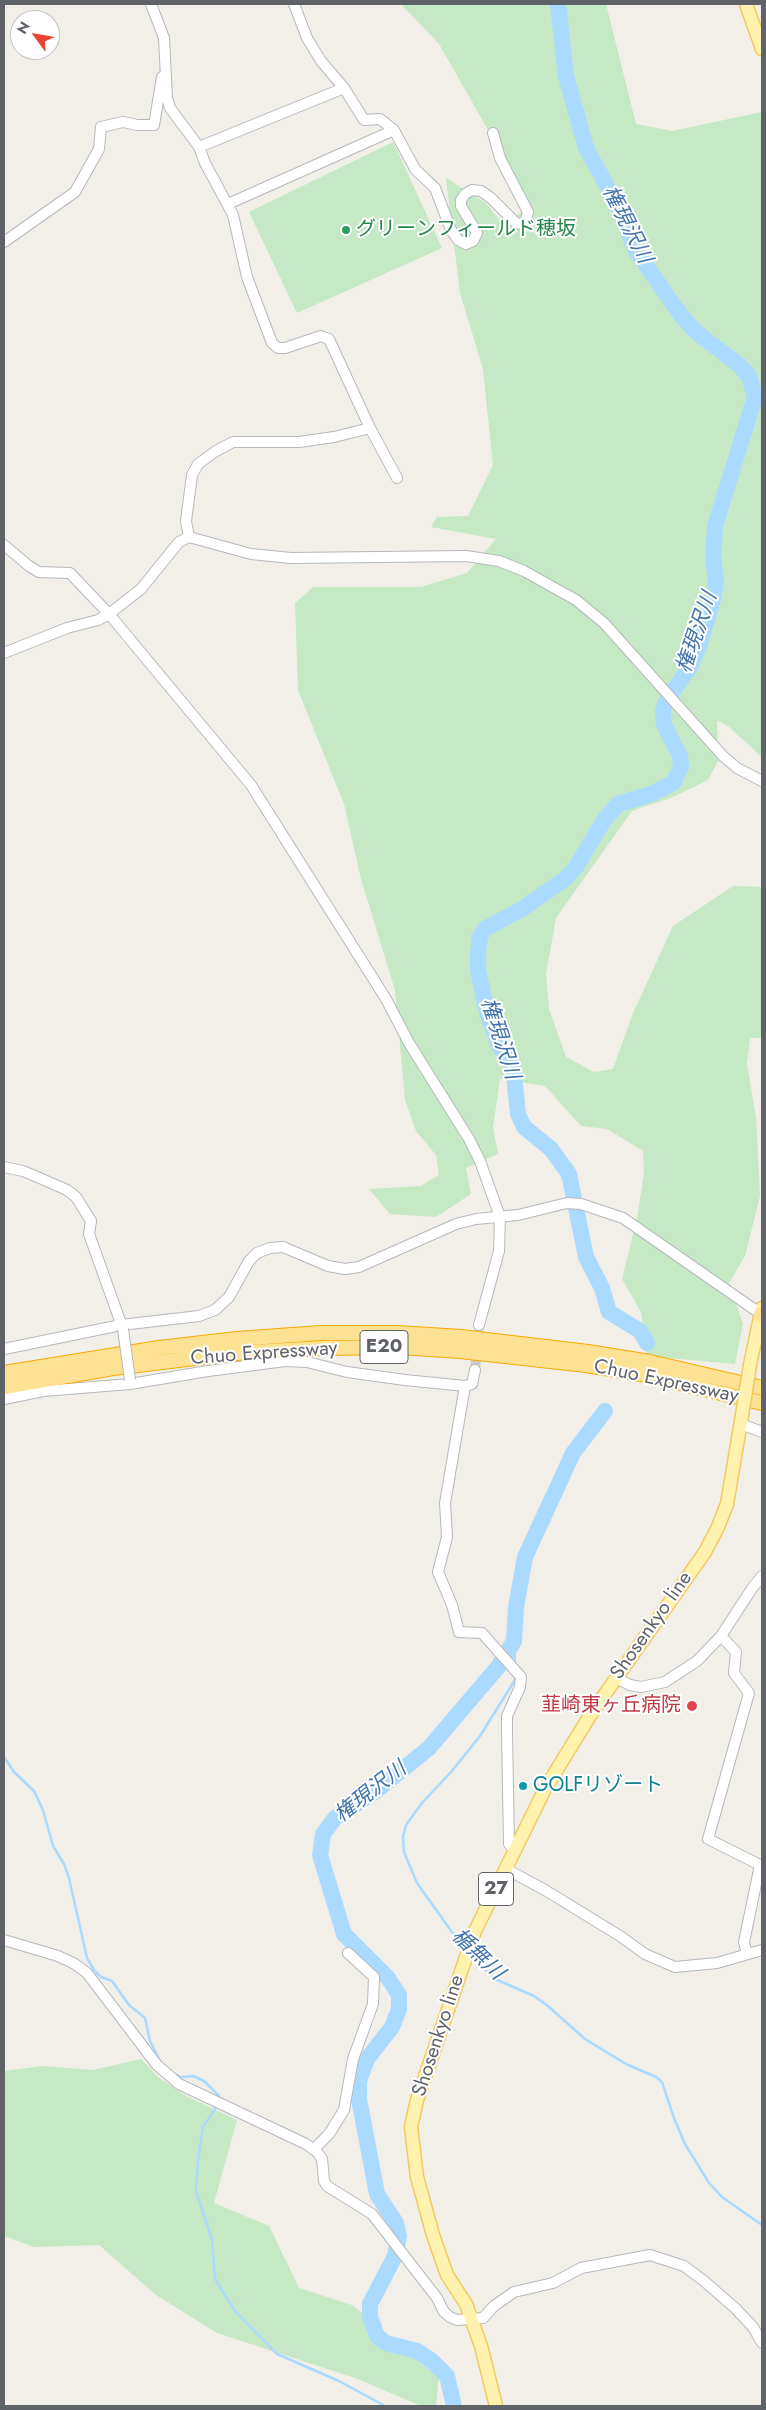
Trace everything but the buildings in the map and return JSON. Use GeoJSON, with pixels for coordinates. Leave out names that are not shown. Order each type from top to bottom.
{"type":"FeatureCollection","features":[{"type":"Feature","properties":{"kind":"highway","name":"Chuo Expressway"},"geometry":{"type":"LineString","coordinates":[[4,1373],[159,1348],[236,1339],[320,1333],[398,1333],[460,1337],[588,1352],[714,1376],[762,1388]]}},
{"type":"Feature","properties":{"kind":"highway","name":"Chuo Expressway"},"geometry":{"type":"LineString","coordinates":[[4,1387],[113,1368],[236,1353],[322,1348],[399,1347],[469,1352],[586,1365],[647,1375],[762,1403]]}},
{"type":"Feature","properties":{"kind":"highway"},"geometry":{"type":"LineString","coordinates":[[714,1376],[762,1384]]}},
{"type":"Feature","properties":{"kind":"main road"},"geometry":{"type":"LineString","coordinates":[[746,4],[759,32],[762,50]]}},
{"type":"Feature","properties":{"kind":"main road","name":"Shosenkyo line"},"geometry":{"type":"LineString","coordinates":[[496,2402],[481,2346],[466,2304],[447,2275],[433,2235],[417,2177],[411,2127],[416,2100],[469,1948],[514,1850],[567,1750],[704,1552],[718,1528],[727,1504],[750,1365],[762,1313]]}},
{"type":"Feature","properties":{"kind":"street"},"geometry":{"type":"LineString","coordinates":[[151,4],[164,38],[170,108],[200,147],[205,163],[233,215],[247,277],[272,343],[278,348],[285,348],[321,336],[329,339],[370,428],[397,478]]}},
{"type":"Feature","properties":{"kind":"street"},"geometry":{"type":"LineString","coordinates":[[294,4],[307,38],[321,61],[344,88],[364,120],[380,119],[394,130],[415,169],[434,188],[451,230],[458,240],[466,244],[473,241],[476,233],[461,206],[461,200],[465,194],[472,190],[481,191],[491,198],[516,223],[522,224],[528,212],[500,158],[493,133]]}},
{"type":"Feature","properties":{"kind":"street"},"geometry":{"type":"LineString","coordinates":[[4,242],[75,192],[99,150],[101,127],[123,122],[137,125],[154,125],[165,62]]}},
{"type":"Feature","properties":{"kind":"street"},"geometry":{"type":"LineString","coordinates":[[200,147],[344,88]]}},
{"type":"Feature","properties":{"kind":"street"},"geometry":{"type":"LineString","coordinates":[[228,204],[394,130]]}},
{"type":"Feature","properties":{"kind":"street"},"geometry":{"type":"LineString","coordinates":[[189,537],[186,521],[192,475],[198,464],[216,451],[233,442],[299,442],[334,437],[370,428]]}},
{"type":"Feature","properties":{"kind":"street"},"geometry":{"type":"LineString","coordinates":[[4,653],[67,628],[98,620],[109,614],[142,589],[179,542],[189,537],[251,554],[291,558],[466,556],[499,561],[548,582],[576,600],[604,623],[673,703],[723,756],[737,768],[762,781]]}},
{"type":"Feature","properties":{"kind":"street"},"geometry":{"type":"LineString","coordinates":[[4,545],[39,572],[70,573],[109,614],[263,802],[386,999],[409,1043],[480,1161],[500,1217],[501,1238],[499,1251],[478,1325]]}},
{"type":"Feature","properties":{"kind":"street"},"geometry":{"type":"LineString","coordinates":[[4,1168],[23,1171],[67,1190],[76,1197],[91,1221],[89,1234],[100,1259],[122,1327],[130,1382]]}},
{"type":"Feature","properties":{"kind":"street"},"geometry":{"type":"LineString","coordinates":[[4,1349],[122,1327],[199,1316],[215,1310],[229,1296],[249,1261],[257,1253],[270,1248],[282,1247],[328,1266],[344,1269],[358,1267],[456,1224],[567,1203],[581,1204],[623,1218],[762,1313]]}},
{"type":"Feature","properties":{"kind":"street"},"geometry":{"type":"LineString","coordinates":[[4,1399],[43,1391],[130,1382],[285,1361],[307,1362],[347,1372],[404,1380],[465,1386],[472,1384],[475,1370]]}},
{"type":"Feature","properties":{"kind":"street"},"geometry":{"type":"LineString","coordinates":[[465,1386],[445,1503],[448,1536],[438,1572],[452,1605],[459,1632],[482,1633],[518,1671],[521,1677],[520,1687],[512,1701],[507,1716],[506,1733],[509,1844],[514,1850]]}},
{"type":"Feature","properties":{"kind":"street"},"geometry":{"type":"LineString","coordinates":[[741,1420],[762,1432]]}},
{"type":"Feature","properties":{"kind":"street"},"geometry":{"type":"LineString","coordinates":[[616,1678],[630,1685],[640,1687],[664,1682],[697,1661],[721,1636],[762,1576]]}},
{"type":"Feature","properties":{"kind":"street"},"geometry":{"type":"LineString","coordinates":[[721,1636],[736,1652],[734,1673],[749,1693],[708,1839],[760,1865],[744,1942],[747,1954]]}},
{"type":"Feature","properties":{"kind":"street"},"geometry":{"type":"LineString","coordinates":[[506,1869],[545,1890],[620,1936],[645,1954],[675,1966],[717,1963],[762,1950]]}},
{"type":"Feature","properties":{"kind":"street"},"geometry":{"type":"LineString","coordinates":[[4,1940],[58,1956],[87,1973],[157,2065],[179,2084],[314,2149],[322,2158],[324,2182],[327,2186],[372,2214],[404,2253],[437,2298],[444,2312],[458,2320],[483,2318],[494,2306],[514,2292],[553,2284],[582,2268],[650,2255],[684,2266],[704,2280],[753,2327],[762,2343]]}},
{"type":"Feature","properties":{"kind":"street"},"geometry":{"type":"LineString","coordinates":[[314,2149],[339,2122],[344,2110],[353,2059],[373,2004],[374,1977],[348,1953]]}},
{"type":"Feature","properties":{"kind":"green space"},"geometry":{"type":"Polygon","coordinates":[[[401,4],[606,4],[636,124],[672,131],[762,112],[762,757],[728,726],[717,720],[718,761],[708,780],[673,797],[632,811],[556,918],[546,974],[549,1009],[566,1057],[594,1072],[613,1069],[633,1013],[673,926],[733,886],[762,887],[762,1038],[750,1038],[747,1064],[756,1117],[760,1196],[745,1256],[729,1283],[743,1324],[735,1364],[647,1356],[641,1312],[622,1279],[637,1219],[644,1173],[643,1151],[607,1129],[581,1126],[545,1086],[500,1079],[493,1127],[498,1154],[466,1168],[471,1194],[436,1217],[390,1214],[369,1189],[421,1186],[439,1175],[436,1155],[416,1131],[405,1100],[395,990],[361,879],[344,804],[298,690],[295,603],[313,587],[421,587],[467,573],[496,539],[431,527],[437,517],[468,516],[493,465],[483,369],[460,293],[446,178],[486,203],[502,223],[532,207],[439,44],[401,4]]]}},
{"type":"Feature","properties":{"kind":"green space","name":"グリーンフィールド穂坂"},"geometry":{"type":"Polygon","coordinates":[[[393,142],[442,248],[297,313],[249,212],[393,142]]]}},
{"type":"Feature","properties":{"kind":"green space"},"geometry":{"type":"Polygon","coordinates":[[[141,2059],[158,2077],[186,2096],[237,2120],[214,2203],[269,2226],[299,2288],[352,2305],[363,2314],[371,2337],[381,2348],[410,2356],[439,2376],[436,2406],[421,2406],[358,2379],[217,2333],[156,2295],[99,2245],[34,2247],[4,2236],[4,2071],[42,2066],[93,2070],[141,2059]]]}},
{"type":"Feature","properties":{"kind":"waterway","name":"権現沢川"},"geometry":{"type":"LineString","coordinates":[[558,4],[566,76],[586,148],[618,206],[636,251],[680,314],[695,331],[739,365],[749,376],[755,397],[715,526],[713,556],[716,583],[712,604],[699,646],[690,667],[665,703],[663,711],[664,725],[680,756],[681,767],[673,783],[651,794],[618,804],[604,820],[576,867],[565,879],[522,909],[486,928],[480,936],[478,953],[478,970],[487,1012],[499,1046],[513,1066],[518,1114],[524,1127],[551,1149],[569,1174],[586,1257],[602,1288],[609,1312],[640,1331],[647,1343]]}},
{"type":"Feature","properties":{"kind":"waterway","name":"権現沢川"},"geometry":{"type":"LineString","coordinates":[[454,2406],[447,2376],[432,2361],[417,2351],[386,2343],[377,2336],[370,2317],[370,2304],[395,2256],[399,2236],[396,2223],[377,2194],[359,2099],[359,2081],[367,2059],[392,2027],[399,2009],[399,1995],[388,1978],[344,1934],[320,1855],[323,1834],[335,1818],[376,1791],[429,1748],[498,1667],[514,1641],[516,1607],[525,1557],[573,1453],[605,1411]]}},
{"type":"Feature","properties":{"kind":"waterway","name":"楯無川"},"geometry":{"type":"LineString","coordinates":[[514,1641],[515,1664]]}},
{"type":"Feature","properties":{"kind":"waterway","name":"楯無川"},"geometry":{"type":"LineString","coordinates":[[464,1949],[417,1883],[404,1852],[403,1837],[406,1825],[422,1803],[451,1772],[480,1736],[515,1680],[515,1675]]}},
{"type":"Feature","properties":{"kind":"waterway"},"geometry":{"type":"LineString","coordinates":[[4,1757],[14,1772],[34,1791],[43,1810],[53,1846],[64,1864],[69,1878],[87,1958],[94,1970],[101,1977],[112,1981],[129,2005],[145,2018],[150,2041],[160,2061]]}},
{"type":"Feature","properties":{"kind":"waterway","name":"楯無川"},"geometry":{"type":"LineString","coordinates":[[471,1956],[495,1979],[534,1996],[548,2006],[585,2039],[626,2064],[656,2077],[662,2082],[685,2144],[709,2183],[722,2197],[762,2225]]}},
{"type":"Feature","properties":{"kind":"waterway"},"geometry":{"type":"LineString","coordinates":[[173,2073],[181,2077],[193,2076],[204,2081],[219,2096],[219,2101]]}},
{"type":"Feature","properties":{"kind":"waterway"},"geometry":{"type":"LineString","coordinates":[[217,2106],[203,2127],[196,2191],[212,2240],[215,2279],[235,2311],[277,2354],[339,2381],[385,2406]]}},
{"type":"Feature","properties":{"kind":"tunnel"},"geometry":{"type":"LineString","coordinates":[[475,1370],[479,1325]]}},
{"type":"Feature","properties":{"kind":"place","name":"グリーンフィールド穂坂"},"geometry":{"type":"Point","coordinates":[346,230]}},
{"type":"Feature","properties":{"kind":"place","name":"韮崎東ヶ丘病院"},"geometry":{"type":"Point","coordinates":[692,1706]}},
{"type":"Feature","properties":{"kind":"place","name":"GOLFリゾート"},"geometry":{"type":"Point","coordinates":[523,1786]}}]}
